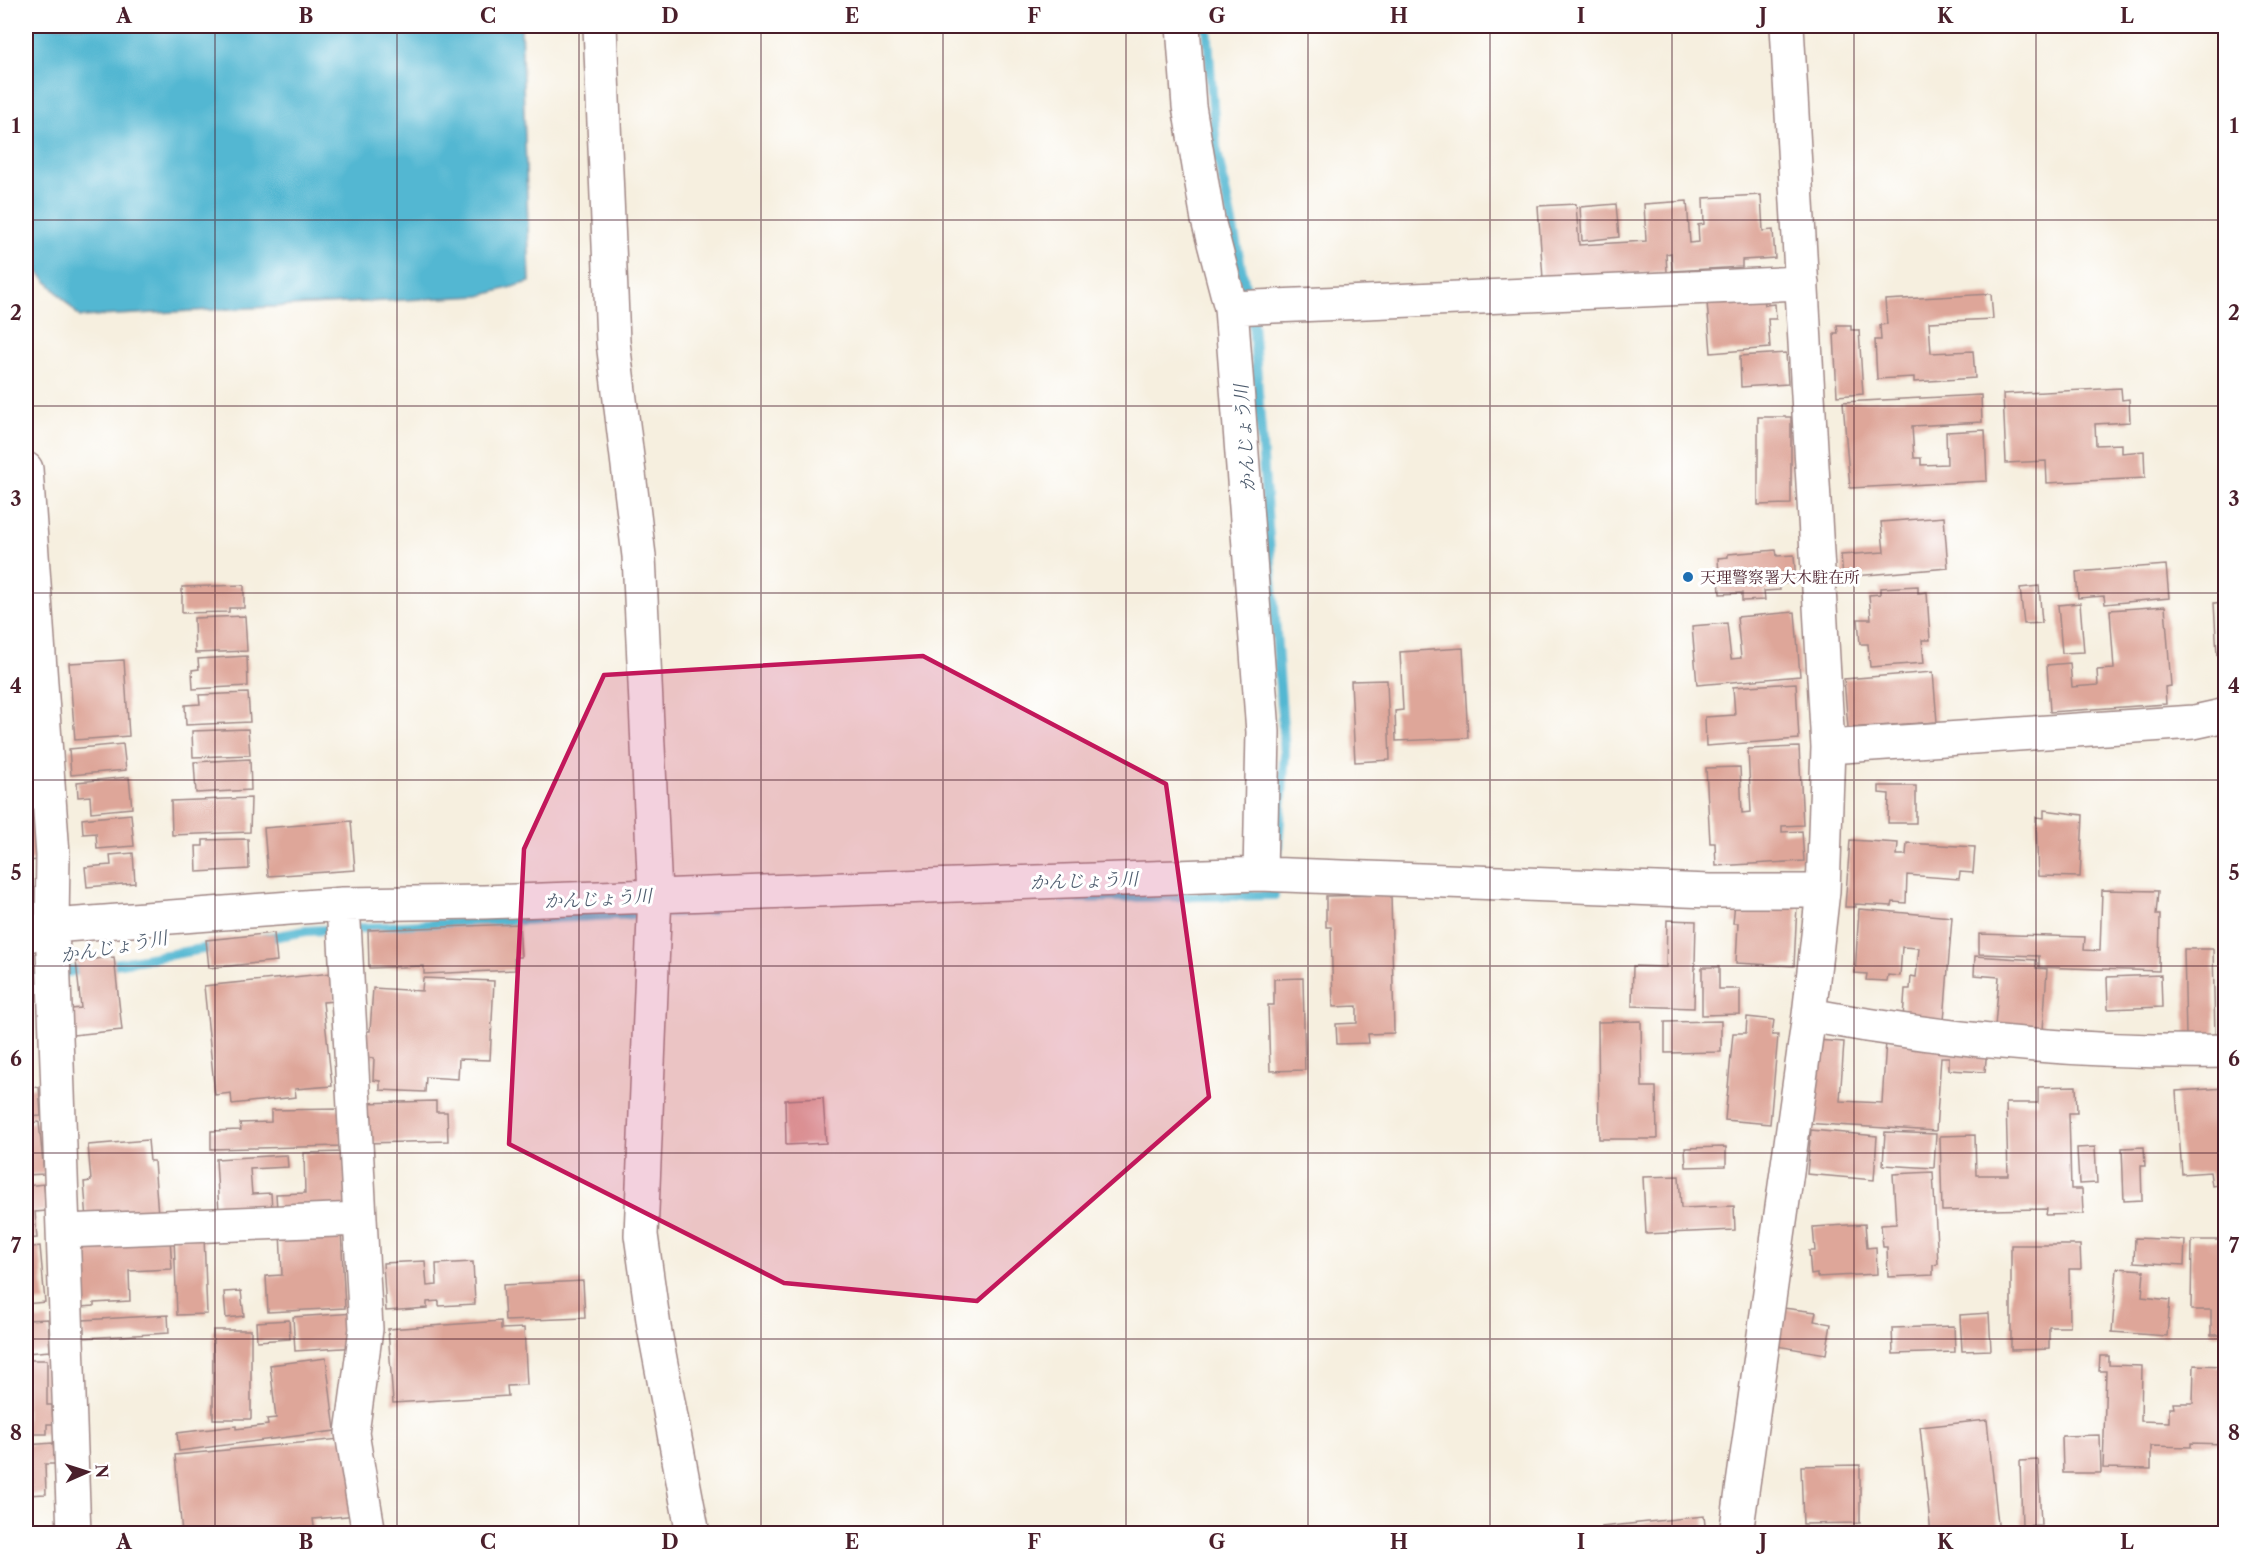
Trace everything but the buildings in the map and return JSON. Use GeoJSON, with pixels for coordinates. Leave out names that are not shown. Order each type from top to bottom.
{"type":"FeatureCollection","features":[{"type":"Feature","properties":{"kind":"street"},"geometry":{"type":"LineString","coordinates":[[600,26],[613,342],[639,556],[655,894],[641,1234],[654,1327],[693,1533]]}},
{"type":"Feature","properties":{"kind":"street"},"geometry":{"type":"LineString","coordinates":[[1183,26],[1189,106],[1208,220],[1231,308],[1263,732],[1260,874]]}},
{"type":"Feature","properties":{"kind":"street"},"geometry":{"type":"LineString","coordinates":[[1736,1533],[1809,1015],[1823,891],[1828,747],[1787,26]]}},
{"type":"Feature","properties":{"kind":"street"},"geometry":{"type":"LineString","coordinates":[[1231,308],[1802,283]]}},
{"type":"Feature","properties":{"kind":"street"},"geometry":{"type":"LineString","coordinates":[[26,469],[53,855],[39,931],[64,1231],[74,1533]]}},
{"type":"Feature","properties":{"kind":"street"},"geometry":{"type":"LineString","coordinates":[[1828,747],[2194,722],[2226,714]]}},
{"type":"Feature","properties":{"kind":"street"},"geometry":{"type":"LineString","coordinates":[[39,931],[343,904],[484,902],[655,894],[1260,874],[1710,891],[1823,891]]}},
{"type":"Feature","properties":{"kind":"street"},"geometry":{"type":"LineString","coordinates":[[343,904],[366,1329],[352,1433],[369,1533]]}},
{"type":"Feature","properties":{"kind":"street"},"geometry":{"type":"LineString","coordinates":[[1809,1015],[1879,1028],[2026,1045],[2136,1052],[2226,1052]]}},
{"type":"Feature","properties":{"kind":"street"},"geometry":{"type":"LineString","coordinates":[[64,1231],[360,1219]]}},
{"type":"Feature","properties":{"kind":"highlighted area"},"geometry":{"type":"Polygon","coordinates":[[[923,656],[1166,784],[1209,1097],[977,1301],[784,1283],[509,1144],[524,849],[604,675],[923,656]]]}},
{"type":"Feature","properties":{"kind":"water"},"geometry":{"type":"Polygon","coordinates":[[[26,26],[521,26],[530,282],[480,296],[80,317],[30,263],[26,263],[28,248],[26,26]]]}},
{"type":"Feature","properties":{"kind":"waterway","name":"かんじょう川"},"geometry":{"type":"LineString","coordinates":[[1062,898],[1274,895],[1285,754],[1253,324],[1216,147],[1207,26]]}},
{"type":"Feature","properties":{"kind":"waterway","name":"かんじょう川"},"geometry":{"type":"LineString","coordinates":[[262,939],[306,931],[711,910]]}},
{"type":"Feature","properties":{"kind":"waterway","name":"かんじょう川"},"geometry":{"type":"LineString","coordinates":[[26,979],[220,946]]}},
{"type":"Feature","properties":{"kind":"place","name":"天理警察署大木駐在所"},"geometry":{"type":"Point","coordinates":[1688,577]}}]}
